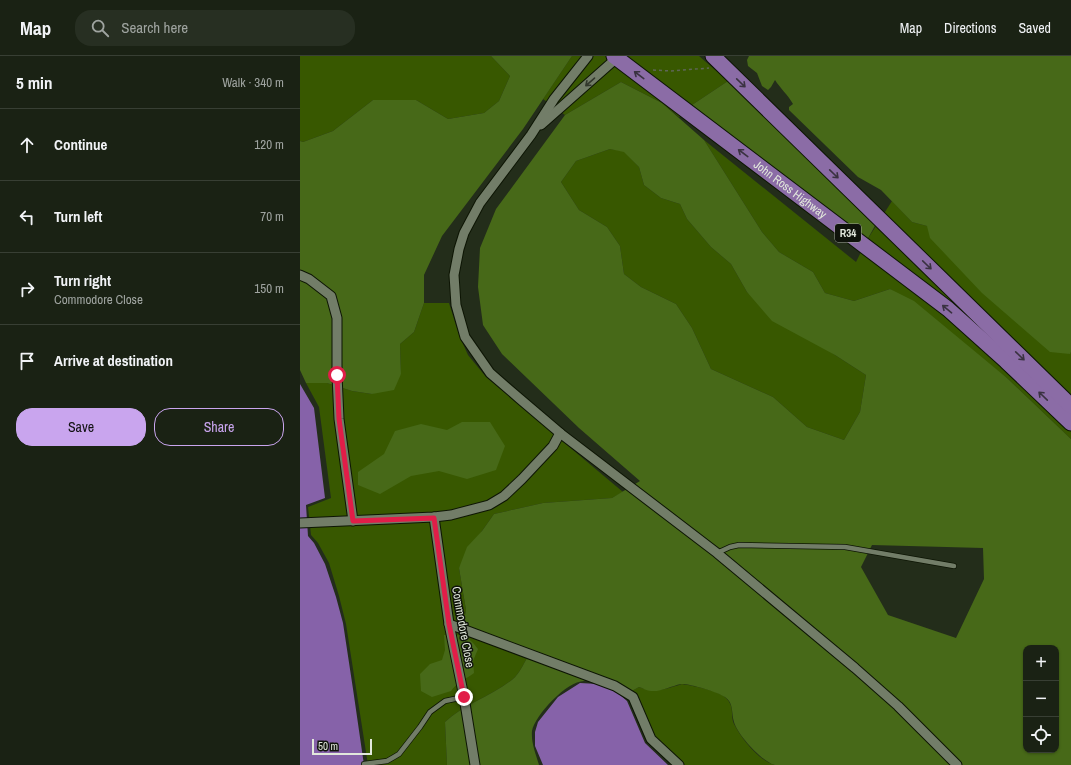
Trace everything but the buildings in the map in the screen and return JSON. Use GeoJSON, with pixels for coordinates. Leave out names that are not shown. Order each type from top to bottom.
{"type":"FeatureCollection","features":[{"type":"Feature","properties":{"kind":"main road","name":"R34"},"geometry":{"type":"LineString","coordinates":[[713,56],[1071,406]]}},
{"type":"Feature","properties":{"kind":"main road","name":"John Ross Highway"},"geometry":{"type":"LineString","coordinates":[[617,57],[942,305],[1006,361],[1071,423]]}},
{"type":"Feature","properties":{"kind":"street"},"geometry":{"type":"LineString","coordinates":[[588,56],[554,99],[531,135],[480,203],[464,234],[454,275],[456,306],[465,337],[490,373],[560,433],[717,554],[855,668],[898,706],[957,765]]}},
{"type":"Feature","properties":{"kind":"street"},"geometry":{"type":"LineString","coordinates":[[531,135],[617,57]]}},
{"type":"Feature","properties":{"kind":"street"},"geometry":{"type":"LineString","coordinates":[[300,275],[309,279],[331,296],[337,318],[339,419],[353,521]]}},
{"type":"Feature","properties":{"kind":"street"},"geometry":{"type":"LineString","coordinates":[[300,523],[434,518],[489,505],[504,496],[522,480],[553,446],[560,433]]}},
{"type":"Feature","properties":{"kind":"street","name":"Commodore Close"},"geometry":{"type":"LineString","coordinates":[[434,518],[449,624],[464,697],[475,765]]}},
{"type":"Feature","properties":{"kind":"street"},"geometry":{"type":"LineString","coordinates":[[449,624],[615,686],[633,697],[651,739],[679,765]]}},
{"type":"Feature","properties":{"kind":"lane"},"geometry":{"type":"LineString","coordinates":[[717,554],[730,547],[738,545],[845,547],[954,566]]}},
{"type":"Feature","properties":{"kind":"lane"},"geometry":{"type":"LineString","coordinates":[[364,764],[387,761],[394,758],[399,754],[430,712],[445,702],[464,697]]}},
{"type":"Feature","properties":{"kind":"path"},"geometry":{"type":"LineString","coordinates":[[651,70],[671,71],[724,67]]}},
{"type":"Feature","properties":{"kind":"green space"},"geometry":{"type":"Polygon","coordinates":[[[300,56],[491,56],[510,76],[499,101],[484,113],[448,119],[416,100],[373,100],[333,131],[303,142],[300,141],[300,56]]]}},
{"type":"Feature","properties":{"kind":"green space"},"geometry":{"type":"Polygon","coordinates":[[[491,56],[572,56],[523,129],[442,236],[424,275],[424,303],[414,332],[400,344],[401,374],[394,390],[372,394],[352,391],[327,383],[306,383],[300,370],[300,141],[303,142],[333,131],[373,100],[416,100],[448,119],[484,113],[499,101],[510,76],[491,56]]]}},
{"type":"Feature","properties":{"kind":"green space"},"geometry":{"type":"Polygon","coordinates":[[[572,56],[699,56],[728,81],[692,105],[679,117],[662,103],[621,82],[565,115],[543,99],[572,56]]]}},
{"type":"Feature","properties":{"kind":"green space"},"geometry":{"type":"Polygon","coordinates":[[[749,56],[1071,56],[1070,354],[1050,352],[982,293],[930,238],[927,226],[912,222],[881,190],[858,177],[789,110],[789,107],[793,104],[775,80],[768,90],[762,86],[757,73],[748,66],[747,60],[749,56]]]}},
{"type":"Feature","properties":{"kind":"green space"},"geometry":{"type":"Polygon","coordinates":[[[728,81],[876,224],[867,240],[692,105],[728,81]]]}},
{"type":"Feature","properties":{"kind":"green space"},"geometry":{"type":"Polygon","coordinates":[[[621,82],[662,103],[704,140],[762,232],[779,252],[813,272],[825,293],[854,301],[890,289],[914,301],[1007,378],[1071,439],[1071,765],[775,765],[764,759],[745,740],[734,722],[730,702],[721,695],[703,688],[685,684],[655,691],[648,691],[639,687],[630,692],[463,627],[466,610],[459,568],[467,547],[482,531],[494,514],[543,503],[612,498],[640,481],[579,428],[502,354],[483,325],[478,287],[480,248],[496,209],[565,115],[621,82]],[[610,149],[576,161],[561,182],[579,210],[607,227],[620,246],[624,274],[641,287],[676,304],[692,328],[711,369],[773,397],[807,427],[844,440],[860,412],[866,375],[835,355],[772,321],[747,292],[731,264],[711,247],[687,219],[680,204],[661,198],[644,185],[639,167],[624,152],[610,149]],[[872,545],[861,567],[888,615],[956,638],[984,579],[983,548],[872,545]]]}},
{"type":"Feature","properties":{"kind":"green space"},"geometry":{"type":"Polygon","coordinates":[[[704,140],[856,262],[867,240],[892,201],[912,222],[927,226],[1069,354],[1071,352],[1071,439],[1007,378],[890,289],[854,301],[825,293],[813,272],[779,252],[762,232],[704,140]]]}},
{"type":"Feature","properties":{"kind":"green space"},"geometry":{"type":"Polygon","coordinates":[[[610,149],[624,151],[639,167],[644,185],[661,198],[680,204],[687,219],[711,247],[731,264],[747,292],[835,355],[866,375],[860,412],[844,440],[807,427],[773,397],[711,369],[692,328],[676,304],[641,287],[624,274],[620,246],[607,227],[579,210],[561,182],[576,161],[610,149]]]}},
{"type":"Feature","properties":{"kind":"green space"},"geometry":{"type":"Polygon","coordinates":[[[424,303],[449,303],[459,335],[468,355],[486,377],[623,492],[612,498],[543,503],[494,514],[459,568],[466,610],[462,631],[527,658],[513,679],[461,710],[445,722],[447,765],[368,765],[346,624],[329,563],[318,543],[311,535],[308,507],[331,498],[319,407],[306,383],[327,383],[352,391],[372,394],[401,374],[400,344],[414,332],[424,303]]]}},
{"type":"Feature","properties":{"kind":"green space"},"geometry":{"type":"Polygon","coordinates":[[[462,422],[490,422],[505,446],[496,470],[467,479],[439,471],[411,476],[380,494],[358,485],[358,472],[384,454],[395,431],[421,424],[447,430],[462,422]]]}},
{"type":"Feature","properties":{"kind":"green space"},"geometry":{"type":"Polygon","coordinates":[[[444,635],[463,636],[470,640],[478,649],[473,661],[474,673],[458,683],[451,691],[432,697],[421,691],[420,674],[430,664],[442,660],[445,650],[444,635]]]}},
{"type":"Feature","properties":{"kind":"green space"},"geometry":{"type":"Polygon","coordinates":[[[527,658],[587,679],[577,682],[561,693],[545,708],[534,724],[532,740],[539,765],[447,765],[445,722],[461,710],[513,679],[527,658]]]}},
{"type":"Feature","properties":{"kind":"green space"},"geometry":{"type":"Polygon","coordinates":[[[682,684],[699,687],[722,695],[726,698],[730,704],[734,724],[741,736],[757,754],[769,763],[775,765],[672,765],[648,742],[626,694],[639,687],[656,690],[666,689],[682,684]]]}},
{"type":"Feature","properties":{"kind":"shaded area"},"geometry":{"type":"Polygon","coordinates":[[[300,384],[314,408],[325,498],[306,505],[308,536],[314,543],[325,564],[343,623],[364,765],[300,765],[300,384]]]}},
{"type":"Feature","properties":{"kind":"shaded area"},"geometry":{"type":"Polygon","coordinates":[[[580,683],[598,684],[612,688],[627,701],[645,743],[668,765],[543,765],[535,746],[535,732],[538,722],[558,697],[580,683]]]}},
{"type":"Feature","properties":{"kind":"route"},"geometry":{"type":"LineString","coordinates":[[337,375],[339,419],[353,521],[434,518],[449,624],[464,697]]}}]}
